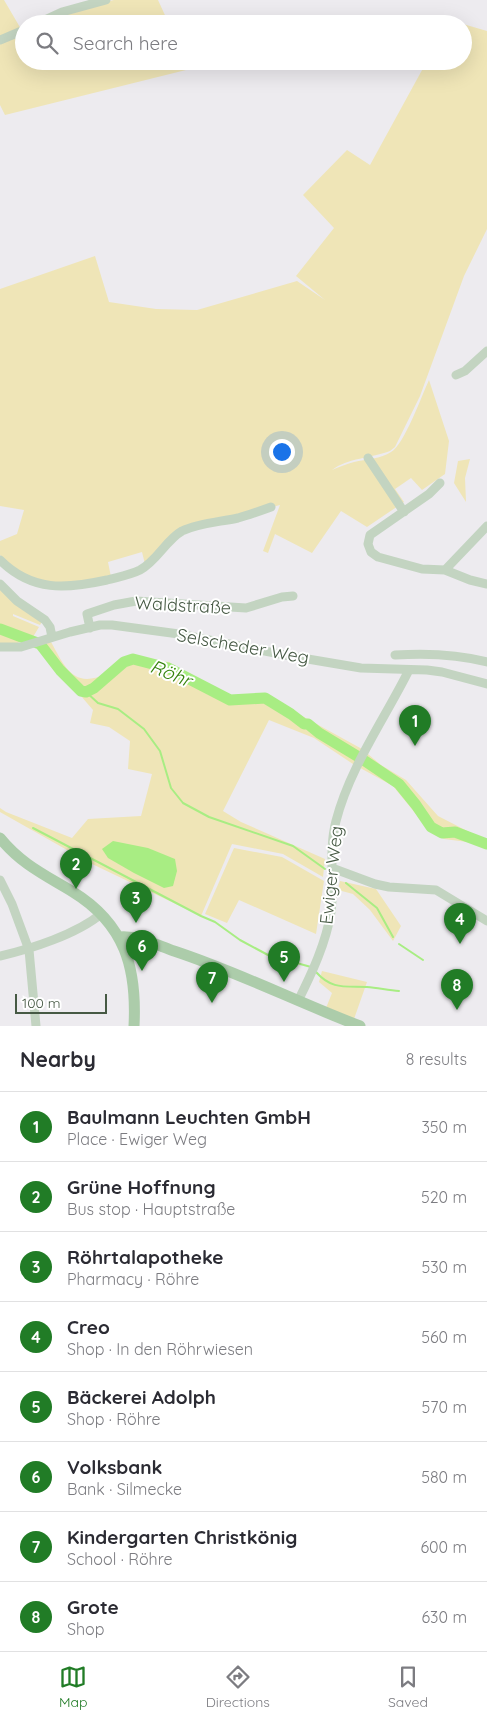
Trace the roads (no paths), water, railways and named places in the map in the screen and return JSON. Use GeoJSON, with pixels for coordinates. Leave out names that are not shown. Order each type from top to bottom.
{"type":"FeatureCollection","features":[{"type":"Feature","properties":{"kind":"main road"},"geometry":{"type":"LineString","coordinates":[[0,838],[23,862],[81,898],[102,914],[119,936],[132,977],[134,1026]]}},
{"type":"Feature","properties":{"kind":"main road"},"geometry":{"type":"LineString","coordinates":[[119,936],[139,938],[214,964],[358,1026]]}},
{"type":"Feature","properties":{"kind":"street"},"geometry":{"type":"LineString","coordinates":[[56,15],[106,0]]}},
{"type":"Feature","properties":{"kind":"street"},"geometry":{"type":"LineString","coordinates":[[0,40],[15,34]]}},
{"type":"Feature","properties":{"kind":"street"},"geometry":{"type":"LineString","coordinates":[[456,375],[465,371],[487,351]]}},
{"type":"Feature","properties":{"kind":"street"},"geometry":{"type":"LineString","coordinates":[[368,458],[404,512]]}},
{"type":"Feature","properties":{"kind":"street"},"geometry":{"type":"LineString","coordinates":[[440,482],[429,494],[370,535],[368,544],[371,552],[394,563],[422,569],[445,570],[470,580],[487,584]]}},
{"type":"Feature","properties":{"kind":"street"},"geometry":{"type":"LineString","coordinates":[[0,560],[14,572],[38,583],[67,587],[96,583],[140,570],[182,532],[271,507]]}},
{"type":"Feature","properties":{"kind":"street"},"geometry":{"type":"LineString","coordinates":[[445,570],[487,526]]}},
{"type":"Feature","properties":{"kind":"street"},"geometry":{"type":"LineString","coordinates":[[0,584],[17,601],[45,620],[50,627],[49,638]]}},
{"type":"Feature","properties":{"kind":"street","name":"Waldstraße"},"geometry":{"type":"LineString","coordinates":[[90,628],[87,614],[136,600],[246,608],[282,597],[293,596]]}},
{"type":"Feature","properties":{"kind":"street","name":"Selscheder Weg"},"geometry":{"type":"LineString","coordinates":[[0,647],[14,648],[100,625],[112,625],[179,634],[361,668],[442,672],[487,684]]}},
{"type":"Feature","properties":{"kind":"street"},"geometry":{"type":"LineString","coordinates":[[395,655],[417,653],[461,656],[487,662]]}},
{"type":"Feature","properties":{"kind":"street","name":"Ewiger Weg"},"geometry":{"type":"LineString","coordinates":[[298,1001],[320,951],[331,912],[333,832],[344,795],[357,765],[408,670]]}},
{"type":"Feature","properties":{"kind":"street"},"geometry":{"type":"LineString","coordinates":[[332,868],[374,884],[388,887],[436,890],[487,920]]}},
{"type":"Feature","properties":{"kind":"street"},"geometry":{"type":"LineString","coordinates":[[0,880],[12,904],[29,950],[36,1026]]}},
{"type":"Feature","properties":{"kind":"street"},"geometry":{"type":"LineString","coordinates":[[0,956],[29,950],[82,926],[102,914]]}},
{"type":"Feature","properties":{"kind":"waterway","name":"Röhr"},"geometry":{"type":"LineString","coordinates":[[0,629],[40,644],[60,670],[81,691],[86,692],[94,688],[124,662],[133,659],[168,668],[230,700],[265,698],[357,756]]}},
{"type":"Feature","properties":{"kind":"waterway"},"geometry":{"type":"LineString","coordinates":[[86,692],[98,703],[118,709],[144,729],[160,751],[171,788],[183,803],[209,817],[293,846],[325,869]]}},
{"type":"Feature","properties":{"kind":"waterway","name":"Röhr"},"geometry":{"type":"LineString","coordinates":[[365,761],[399,784],[431,827],[442,833],[455,832],[487,844]]}},
{"type":"Feature","properties":{"kind":"waterway"},"geometry":{"type":"LineString","coordinates":[[33,828],[215,922],[240,940],[268,955],[311,967]]}},
{"type":"Feature","properties":{"kind":"waterway"},"geometry":{"type":"LineString","coordinates":[[346,883],[377,908],[393,937]]}},
{"type":"Feature","properties":{"kind":"waterway"},"geometry":{"type":"LineString","coordinates":[[399,944],[423,960]]}},
{"type":"Feature","properties":{"kind":"waterway"},"geometry":{"type":"LineString","coordinates":[[316,972],[328,982],[339,986],[399,991]]}},
{"type":"Feature","properties":{"kind":"place","name":"Baulmann Leuchten GmbH"},"geometry":{"type":"Point","coordinates":[415,746]}},
{"type":"Feature","properties":{"kind":"place","name":"Grüne Hoffnung"},"geometry":{"type":"Point","coordinates":[76,889]}},
{"type":"Feature","properties":{"kind":"place","name":"Röhrtalapotheke"},"geometry":{"type":"Point","coordinates":[136,923]}},
{"type":"Feature","properties":{"kind":"place","name":"Creo"},"geometry":{"type":"Point","coordinates":[460,944]}},
{"type":"Feature","properties":{"kind":"place","name":"Volksbank"},"geometry":{"type":"Point","coordinates":[142,971]}},
{"type":"Feature","properties":{"kind":"place","name":"Bäckerei Adolph"},"geometry":{"type":"Point","coordinates":[284,982]}},
{"type":"Feature","properties":{"kind":"place","name":"Kindergarten Christkönig"},"geometry":{"type":"Point","coordinates":[212,1003]}},
{"type":"Feature","properties":{"kind":"place","name":"Grote"},"geometry":{"type":"Point","coordinates":[457,1010]}}]}
